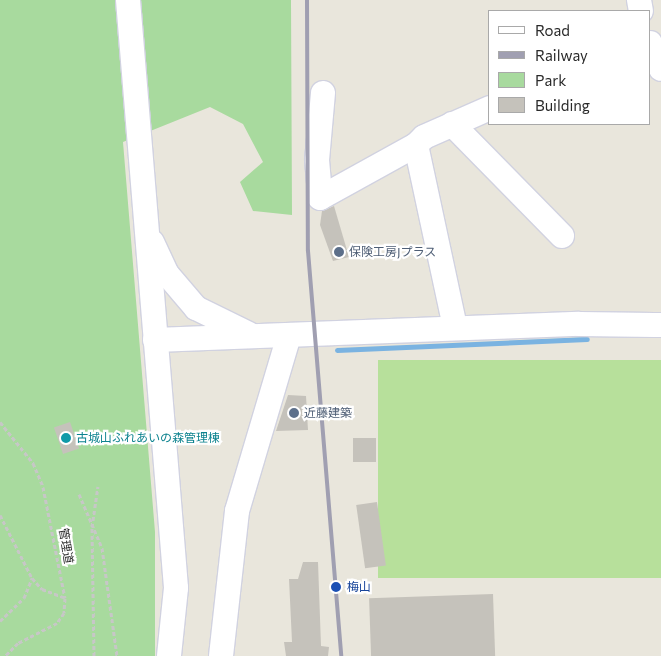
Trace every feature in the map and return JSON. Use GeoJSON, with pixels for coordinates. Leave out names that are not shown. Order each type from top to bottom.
{"type":"FeatureCollection","features":[{"type":"Feature","properties":{"kind":"street"},"geometry":{"type":"LineString","coordinates":[[128,0],[176,588],[169,656]]}},
{"type":"Feature","properties":{"kind":"street"},"geometry":{"type":"LineString","coordinates":[[651,45],[661,69]]}},
{"type":"Feature","properties":{"kind":"street"},"geometry":{"type":"LineString","coordinates":[[323,93],[317,160],[320,198],[452,124],[488,109]]}},
{"type":"Feature","properties":{"kind":"street"},"geometry":{"type":"LineString","coordinates":[[452,124],[562,236]]}},
{"type":"Feature","properties":{"kind":"street"},"geometry":{"type":"LineString","coordinates":[[416,145],[455,327]]}},
{"type":"Feature","properties":{"kind":"street"},"geometry":{"type":"LineString","coordinates":[[146,229],[167,274],[196,308],[258,337]]}},
{"type":"Feature","properties":{"kind":"street"},"geometry":{"type":"LineString","coordinates":[[155,340],[290,336],[455,327],[661,326]]}},
{"type":"Feature","properties":{"kind":"street"},"geometry":{"type":"LineString","coordinates":[[221,656],[237,511],[290,336]]}},
{"type":"Feature","properties":{"kind":"path","name":"管理道"},"geometry":{"type":"LineString","coordinates":[[0,422],[33,463],[43,487],[65,598],[64,613],[57,624],[18,643],[6,656]]}},
{"type":"Feature","properties":{"kind":"path"},"geometry":{"type":"LineString","coordinates":[[94,656],[92,527],[98,486]]}},
{"type":"Feature","properties":{"kind":"path"},"geometry":{"type":"LineString","coordinates":[[79,494],[108,575],[117,656]]}},
{"type":"Feature","properties":{"kind":"path"},"geometry":{"type":"LineString","coordinates":[[0,515],[32,578],[42,589],[65,598]]}},
{"type":"Feature","properties":{"kind":"path"},"geometry":{"type":"LineString","coordinates":[[0,621],[24,598],[32,578]]}},
{"type":"Feature","properties":{"kind":"green space"},"geometry":{"type":"Polygon","coordinates":[[[0,0],[291,0],[292,215],[253,211],[240,182],[263,162],[243,124],[210,107],[123,142],[155,532],[155,656],[0,656],[0,0]]]}},
{"type":"Feature","properties":{"kind":"green space"},"geometry":{"type":"Polygon","coordinates":[[[378,360],[661,360],[661,578],[378,578],[378,360]]]}},
{"type":"Feature","properties":{"kind":"building"},"geometry":{"type":"Polygon","coordinates":[[[334,206],[349,257],[333,261],[320,225],[322,211],[334,206]]]}},
{"type":"Feature","properties":{"kind":"building","name":"近藤建築"},"geometry":{"type":"Polygon","coordinates":[[[288,395],[306,396],[308,430],[276,431],[288,395]]]}},
{"type":"Feature","properties":{"kind":"building","name":"古城山ふれあいの森管理棟"},"geometry":{"type":"Polygon","coordinates":[[[70,422],[79,448],[63,454],[54,428],[70,422]]]}},
{"type":"Feature","properties":{"kind":"building"},"geometry":{"type":"Polygon","coordinates":[[[353,438],[376,438],[376,462],[353,462],[353,438]]]}},
{"type":"Feature","properties":{"kind":"building"},"geometry":{"type":"Polygon","coordinates":[[[377,502],[386,565],[365,568],[356,505],[377,502]]]}},
{"type":"Feature","properties":{"kind":"building"},"geometry":{"type":"Polygon","coordinates":[[[303,562],[318,562],[321,646],[329,647],[328,656],[286,656],[284,642],[292,642],[289,579],[298,579],[303,562]]]}},
{"type":"Feature","properties":{"kind":"building"},"geometry":{"type":"Polygon","coordinates":[[[493,594],[495,656],[371,656],[369,598],[493,594]]]}},
{"type":"Feature","properties":{"kind":"waterway"},"geometry":{"type":"LineString","coordinates":[[337,350],[587,339]]}},
{"type":"Feature","properties":{"kind":"railway"},"geometry":{"type":"LineString","coordinates":[[307,0],[308,251],[341,656]]}},
{"type":"Feature","properties":{"kind":"place","name":"保険工房Jプラス"},"geometry":{"type":"Point","coordinates":[339,252]}},
{"type":"Feature","properties":{"kind":"place","name":"近藤建築"},"geometry":{"type":"Point","coordinates":[294,413]}},
{"type":"Feature","properties":{"kind":"place","name":"古城山ふれあいの森管理棟"},"geometry":{"type":"Point","coordinates":[66,438]}},
{"type":"Feature","properties":{"kind":"place","name":"梅山"},"geometry":{"type":"Point","coordinates":[336,587]}}]}
